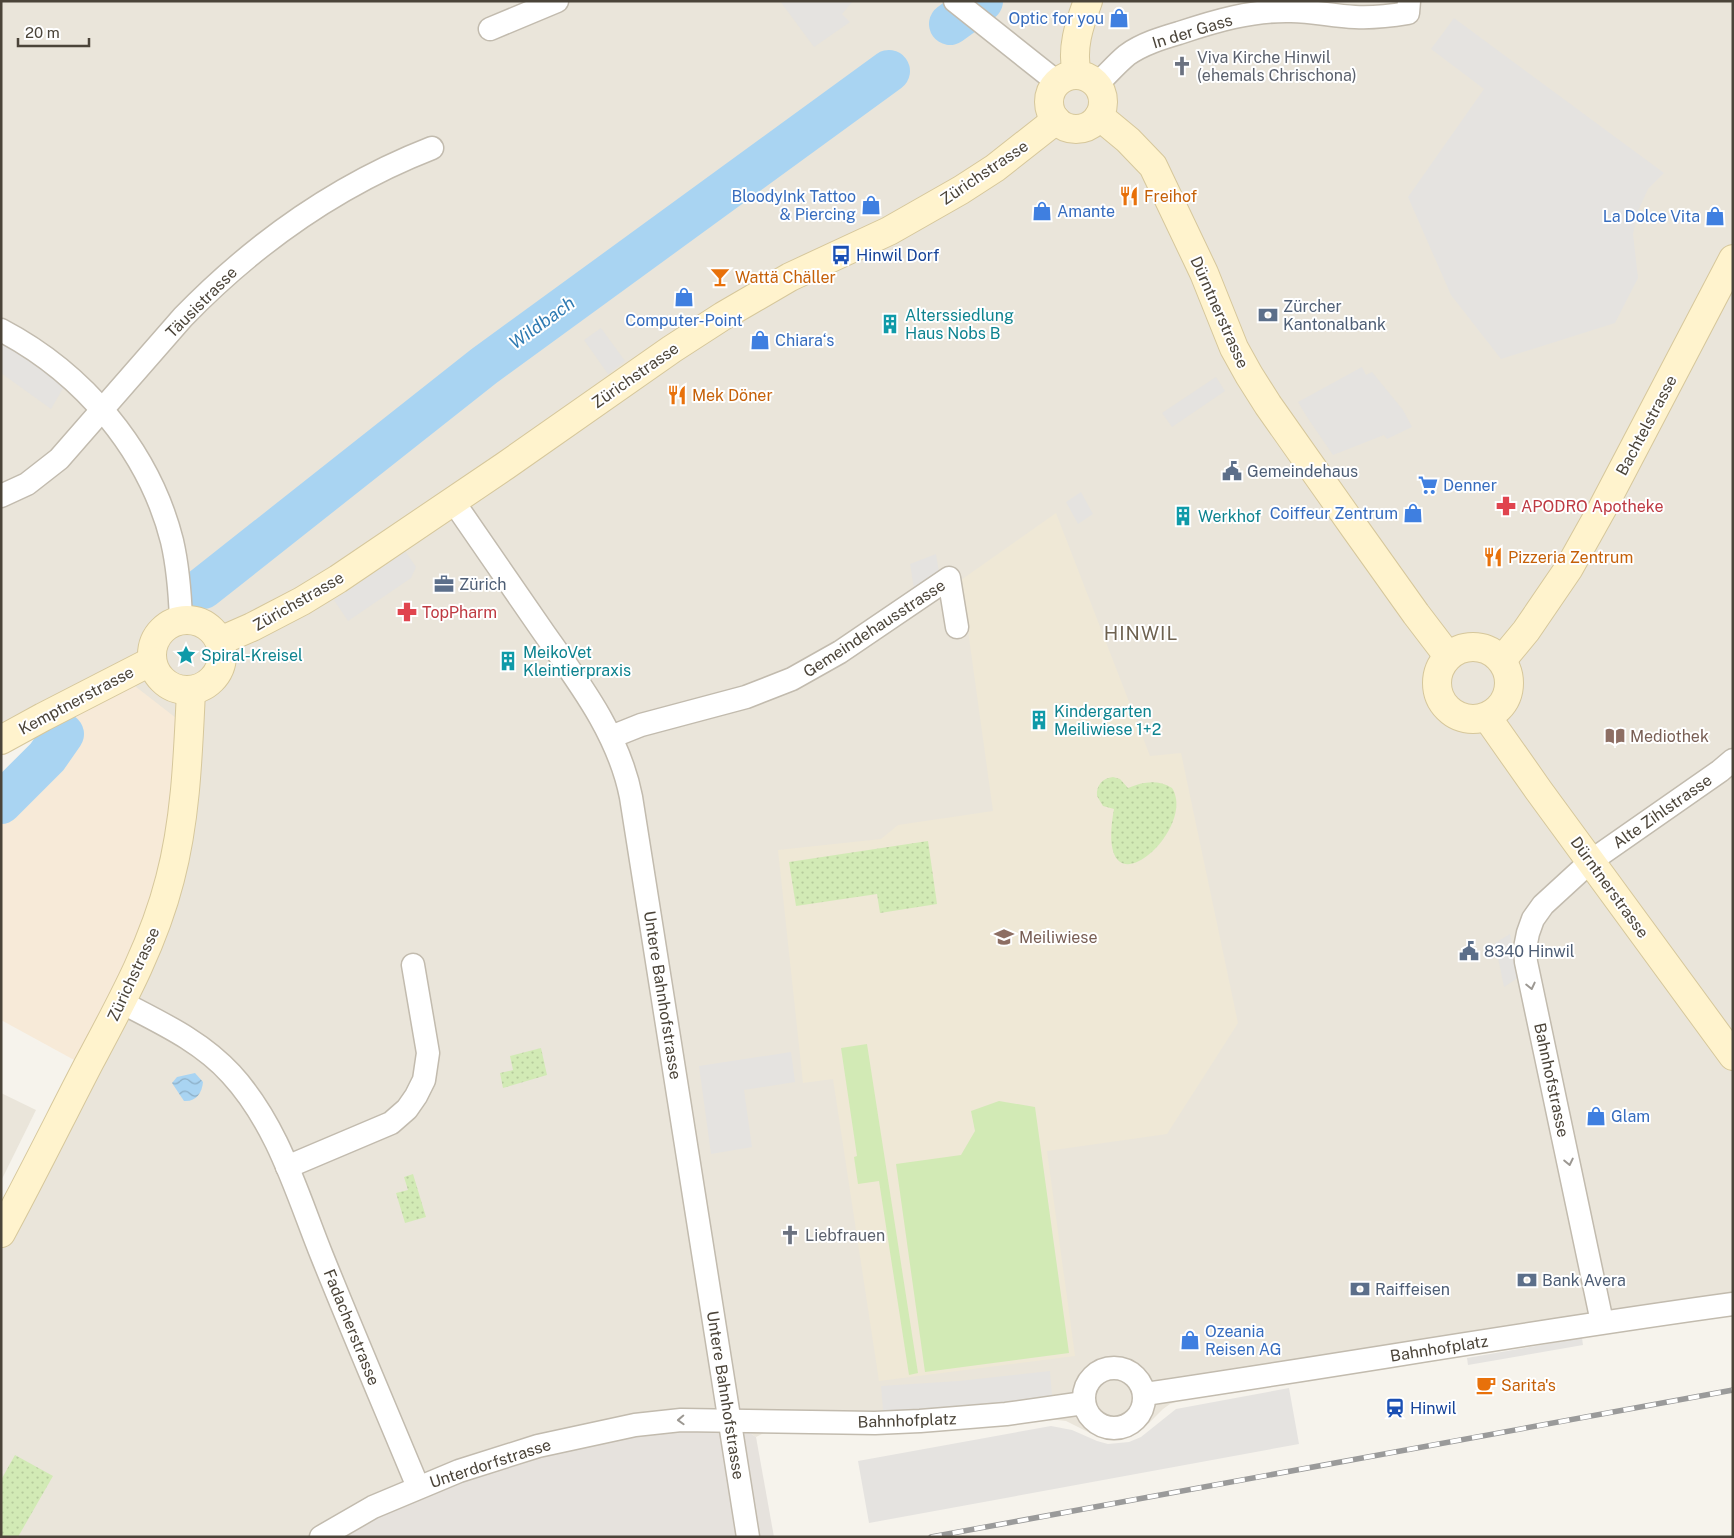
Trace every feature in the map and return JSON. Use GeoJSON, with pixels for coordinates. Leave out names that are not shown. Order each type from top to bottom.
{"type":"FeatureCollection","features":[{"type":"Feature","properties":{"kind":"street"},"geometry":{"type":"LineString","coordinates":[[490,29],[557,1]]}},
{"type":"Feature","properties":{"kind":"street"},"geometry":{"type":"LineString","coordinates":[[1077,80],[1074,60],[1077,38],[1088,1]]}},
{"type":"Feature","properties":{"kind":"street","name":"In der Gass"},"geometry":{"type":"LineString","coordinates":[[1077,80],[1160,39],[1212,22],[1278,11],[1303,11],[1357,18],[1384,16],[1408,13],[1409,1]]}},
{"type":"Feature","properties":{"kind":"street"},"geometry":{"type":"LineString","coordinates":[[955,2],[980,21],[1077,80],[1103,96],[1103,104],[1099,116],[1092,124],[1083,128],[1073,129],[1064,126],[1056,120],[1050,111],[1048,101],[1051,90],[1077,80]]}},
{"type":"Feature","properties":{"kind":"street","name":"Dürntnerstrasse"},"geometry":{"type":"LineString","coordinates":[[1099,116],[1128,140],[1153,166],[1204,273],[1234,348],[1249,375],[1268,405],[1410,606],[1448,656]]}},
{"type":"Feature","properties":{"kind":"street","name":"Zürichstrasse"},"geometry":{"type":"LineString","coordinates":[[220,641],[302,601],[358,566],[710,324],[790,277],[889,231],[961,190],[995,168],[1056,120]]}},
{"type":"Feature","properties":{"kind":"street","name":"Täusistrasse"},"geometry":{"type":"LineString","coordinates":[[1,496],[27,484],[48,469],[72,445],[183,317],[249,256],[292,223],[338,193],[380,170],[432,148]]}},
{"type":"Feature","properties":{"kind":"street","name":"Bachtelstrasse"},"geometry":{"type":"LineString","coordinates":[[1502,660],[1531,624],[1569,568],[1733,259]]}},
{"type":"Feature","properties":{"kind":"street"},"geometry":{"type":"LineString","coordinates":[[1,330],[22,342],[54,365],[103,410],[144,470],[163,514],[171,539],[178,569],[181,620]]}},
{"type":"Feature","properties":{"kind":"street","name":"Untere Bahnhofstrasse"},"geometry":{"type":"LineString","coordinates":[[453,501],[580,684],[603,722],[624,766],[631,797],[748,1537]]}},
{"type":"Feature","properties":{"kind":"street","name":"Gemeindehausstrasse"},"geometry":{"type":"LineString","coordinates":[[611,737],[641,725],[746,697],[792,679],[840,652],[949,578],[957,628]]}},
{"type":"Feature","properties":{"kind":"street"},"geometry":{"type":"LineString","coordinates":[[181,620],[193,620],[204,624],[214,631],[220,641],[223,652],[218,674],[211,682],[201,688],[190,691],[177,690],[165,684],[156,674],[152,661],[152,647],[158,635],[168,625],[181,620]]}},
{"type":"Feature","properties":{"kind":"street"},"geometry":{"type":"LineString","coordinates":[[1476,646],[1490,650],[1502,660],[1508,670],[1509,692],[1497,711],[1487,717],[1476,720],[1465,719],[1454,715],[1442,703],[1436,687],[1437,676],[1441,665],[1448,656],[1461,648],[1476,646]]}},
{"type":"Feature","properties":{"kind":"street","name":"Kemptnerstrasse"},"geometry":{"type":"LineString","coordinates":[[1,740],[152,661]]}},
{"type":"Feature","properties":{"kind":"street","name":"Zürichstrasse"},"geometry":{"type":"LineString","coordinates":[[1,1234],[150,942],[171,878],[178,841],[185,789],[190,691]]}},
{"type":"Feature","properties":{"kind":"street","name":"Dürntnerstrasse"},"geometry":{"type":"LineString","coordinates":[[1487,717],[1539,792],[1733,1056]]}},
{"type":"Feature","properties":{"kind":"street","name":"Alte Zihlstrasse"},"geometry":{"type":"LineString","coordinates":[[1591,861],[1733,760]]}},
{"type":"Feature","properties":{"kind":"street","name":"Bahnhofstrasse"},"geometry":{"type":"LineString","coordinates":[[1591,861],[1538,912],[1528,933],[1525,952],[1602,1322]]}},
{"type":"Feature","properties":{"kind":"street"},"geometry":{"type":"LineString","coordinates":[[287,1167],[391,1123],[407,1109],[416,1096],[424,1080],[428,1053],[413,966]]}},
{"type":"Feature","properties":{"kind":"street","name":"Fadacherstrasse"},"geometry":{"type":"LineString","coordinates":[[121,1002],[188,1038],[221,1064],[233,1076],[260,1112],[278,1144],[322,1256],[418,1487]]}},
{"type":"Feature","properties":{"kind":"street","name":"Bahnhofplatz"},"geometry":{"type":"LineString","coordinates":[[1144,1394],[1296,1372],[1602,1322],[1733,1304]]}},
{"type":"Feature","properties":{"kind":"street"},"geometry":{"type":"LineString","coordinates":[[1110,1368],[1128,1371],[1142,1384],[1145,1402],[1142,1411],[1130,1424],[1123,1428],[1112,1429],[1094,1421],[1084,1403],[1085,1391],[1090,1380],[1098,1372],[1110,1368]]}},
{"type":"Feature","properties":{"kind":"street","name":"Bahnhofplatz"},"geometry":{"type":"LineString","coordinates":[[729,1419],[775,1422],[876,1423],[1006,1414],[1084,1403]]}},
{"type":"Feature","properties":{"kind":"street","name":"Unterdorfstrasse"},"geometry":{"type":"LineString","coordinates":[[321,1537],[373,1507],[418,1487],[515,1452],[552,1442],[651,1423],[729,1419]]}},
{"type":"Feature","properties":{"kind":"shaded area"},"geometry":{"type":"Polygon","coordinates":[[[1,1],[1733,1],[1733,1314],[1188,1398],[1170,1404],[1146,1426],[1135,1433],[1121,1437],[1108,1438],[1094,1435],[1066,1421],[1049,1419],[1005,1426],[915,1433],[773,1431],[756,1437],[729,1419],[321,1537],[1,1537],[1,1233],[87,1067],[122,676],[1,735],[1,1]]]}},
{"type":"Feature","properties":{"kind":"shaded area"},"geometry":{"type":"Polygon","coordinates":[[[780,1],[853,1],[842,14],[850,22],[814,47],[780,1]]]}},
{"type":"Feature","properties":{"kind":"shaded area"},"geometry":{"type":"Polygon","coordinates":[[[1454,18],[1664,173],[1648,189],[1638,211],[1633,234],[1638,278],[1615,323],[1501,359],[1451,295],[1408,197],[1484,89],[1431,49],[1454,18]]]}},
{"type":"Feature","properties":{"kind":"shaded area"},"geometry":{"type":"Polygon","coordinates":[[[601,328],[625,361],[608,374],[584,340],[601,328]]]}},
{"type":"Feature","properties":{"kind":"shaded area"},"geometry":{"type":"Polygon","coordinates":[[[1,330],[69,378],[51,409],[1,373],[1,330]]]}},
{"type":"Feature","properties":{"kind":"shaded area"},"geometry":{"type":"Polygon","coordinates":[[[1362,367],[1366,375],[1372,372],[1403,410],[1412,427],[1387,439],[1384,435],[1333,455],[1298,402],[1362,367]]]}},
{"type":"Feature","properties":{"kind":"shaded area"},"geometry":{"type":"Polygon","coordinates":[[[1216,377],[1225,391],[1172,427],[1162,413],[1216,377]]]}},
{"type":"Feature","properties":{"kind":"shaded area"},"geometry":{"type":"Polygon","coordinates":[[[1081,492],[1093,514],[1078,524],[1066,502],[1081,492]]]}},
{"type":"Feature","properties":{"kind":"shaded area","name":"Meiliwiese"},"geometry":{"type":"Polygon","coordinates":[[[1056,513],[1150,756],[1181,753],[1238,1023],[1167,1134],[1047,1151],[1075,1356],[879,1381],[833,1079],[803,1083],[778,850],[881,839],[898,825],[993,811],[961,580],[1056,513]]]}},
{"type":"Feature","properties":{"kind":"shaded area"},"geometry":{"type":"Polygon","coordinates":[[[405,551],[416,567],[411,578],[348,621],[334,600],[405,551]]]}},
{"type":"Feature","properties":{"kind":"shaded area"},"geometry":{"type":"Polygon","coordinates":[[[936,554],[941,584],[916,601],[910,564],[936,554]]]}},
{"type":"Feature","properties":{"kind":"shaded area"},"geometry":{"type":"Polygon","coordinates":[[[122,676],[189,728],[181,822],[87,1067],[1,1020],[1,803],[52,750],[63,734],[82,692],[122,676]]]}},
{"type":"Feature","properties":{"kind":"shaded area"},"geometry":{"type":"Polygon","coordinates":[[[1510,934],[1519,977],[1504,987],[1495,943],[1510,934]]]}},
{"type":"Feature","properties":{"kind":"shaded area"},"geometry":{"type":"Polygon","coordinates":[[[791,1052],[795,1082],[744,1090],[752,1147],[711,1154],[699,1066],[791,1052]]]}},
{"type":"Feature","properties":{"kind":"shaded area"},"geometry":{"type":"Polygon","coordinates":[[[1,1093],[36,1110],[1,1181],[1,1093]]]}},
{"type":"Feature","properties":{"kind":"shaded area"},"geometry":{"type":"Polygon","coordinates":[[[1582,1338],[1583,1345],[1468,1365],[1467,1358],[1582,1338]]]}},
{"type":"Feature","properties":{"kind":"shaded area"},"geometry":{"type":"Polygon","coordinates":[[[1050,1371],[1053,1408],[884,1422],[881,1386],[959,1381],[1050,1371]]]}},
{"type":"Feature","properties":{"kind":"shaded area"},"geometry":{"type":"Polygon","coordinates":[[[1289,1388],[1299,1444],[869,1523],[858,1461],[1051,1426],[1072,1430],[1108,1444],[1129,1442],[1141,1437],[1176,1409],[1289,1388]]]}},
{"type":"Feature","properties":{"kind":"shaded area"},"geometry":{"type":"Polygon","coordinates":[[[729,1419],[756,1437],[774,1537],[321,1537],[515,1452],[729,1419]]]}},
{"type":"Feature","properties":{"kind":"green space"},"geometry":{"type":"Polygon","coordinates":[[[1113,777],[1120,779],[1128,788],[1150,782],[1166,785],[1172,788],[1176,806],[1171,825],[1160,843],[1145,857],[1130,864],[1118,860],[1112,843],[1114,809],[1103,806],[1097,796],[1101,783],[1113,777]]]}},
{"type":"Feature","properties":{"kind":"green space"},"geometry":{"type":"Polygon","coordinates":[[[928,841],[937,904],[880,913],[877,894],[796,906],[789,862],[928,841]]]}},
{"type":"Feature","properties":{"kind":"green space"},"geometry":{"type":"Polygon","coordinates":[[[867,1044],[918,1373],[909,1375],[879,1181],[858,1184],[854,1157],[857,1156],[841,1048],[867,1044]]]}},
{"type":"Feature","properties":{"kind":"green space"},"geometry":{"type":"Polygon","coordinates":[[[541,1048],[547,1075],[503,1088],[500,1073],[513,1070],[510,1056],[541,1048]]]}},
{"type":"Feature","properties":{"kind":"green space"},"geometry":{"type":"Polygon","coordinates":[[[999,1101],[1035,1107],[1069,1353],[925,1372],[896,1164],[961,1155],[975,1131],[971,1111],[999,1101]]]}},
{"type":"Feature","properties":{"kind":"green space"},"geometry":{"type":"Polygon","coordinates":[[[413,1174],[426,1217],[405,1223],[396,1193],[408,1190],[404,1177],[413,1174]]]}},
{"type":"Feature","properties":{"kind":"green space"},"geometry":{"type":"Polygon","coordinates":[[[15,1455],[53,1476],[18,1537],[1,1537],[1,1480],[15,1455]]]}},
{"type":"Feature","properties":{"kind":"water"},"geometry":{"type":"Polygon","coordinates":[[[195,1073],[203,1082],[201,1090],[198,1096],[192,1100],[184,1101],[172,1083],[177,1077],[195,1073]]]}},
{"type":"Feature","properties":{"kind":"waterway","name":"Wildbach"},"geometry":{"type":"LineString","coordinates":[[950,24],[982,1]]}},
{"type":"Feature","properties":{"kind":"waterway","name":"Wildbach"},"geometry":{"type":"LineString","coordinates":[[203,588],[484,366],[889,71]]}},
{"type":"Feature","properties":{"kind":"waterway","name":"Wildbach"},"geometry":{"type":"LineString","coordinates":[[1,803],[47,757],[63,734]]}},
{"type":"Feature","properties":{"kind":"railway"},"geometry":{"type":"LineString","coordinates":[[931,1537],[1733,1390]]}},
{"type":"Feature","properties":{"kind":"place","name":"Optic for you"},"geometry":{"type":"Point","coordinates":[1119,18]}},
{"type":"Feature","properties":{"kind":"place","name":"Viva Kirche Hinwil (ehemals Chrischona)"},"geometry":{"type":"Point","coordinates":[1182,66]}},
{"type":"Feature","properties":{"kind":"place","name":"Freihof"},"geometry":{"type":"Point","coordinates":[1129,196]}},
{"type":"Feature","properties":{"kind":"place","name":"BloodyInk Tattoo & Piercing"},"geometry":{"type":"Point","coordinates":[871,205]}},
{"type":"Feature","properties":{"kind":"place","name":"Amante"},"geometry":{"type":"Point","coordinates":[1042,211]}},
{"type":"Feature","properties":{"kind":"place","name":"La Dolce Vita"},"geometry":{"type":"Point","coordinates":[1715,216]}},
{"type":"Feature","properties":{"kind":"place","name":"Hinwil Dorf"},"geometry":{"type":"Point","coordinates":[841,255]}},
{"type":"Feature","properties":{"kind":"place","name":"Wattä Chäller"},"geometry":{"type":"Point","coordinates":[720,277]}},
{"type":"Feature","properties":{"kind":"place","name":"Computer-Point"},"geometry":{"type":"Point","coordinates":[684,297]}},
{"type":"Feature","properties":{"kind":"place","name":"Zürcher Kantonalbank"},"geometry":{"type":"Point","coordinates":[1268,315]}},
{"type":"Feature","properties":{"kind":"place","name":"Alterssiedlung Haus Nobs B"},"geometry":{"type":"Point","coordinates":[890,324]}},
{"type":"Feature","properties":{"kind":"place","name":"Chiara‘s"},"geometry":{"type":"Point","coordinates":[760,340]}},
{"type":"Feature","properties":{"kind":"place","name":"Mek Döner"},"geometry":{"type":"Point","coordinates":[677,395]}},
{"type":"Feature","properties":{"kind":"place","name":"Gemeindehaus"},"geometry":{"type":"Point","coordinates":[1232,471]}},
{"type":"Feature","properties":{"kind":"place","name":"Denner"},"geometry":{"type":"Point","coordinates":[1428,485]}},
{"type":"Feature","properties":{"kind":"place","name":"APODRO Apotheke"},"geometry":{"type":"Point","coordinates":[1506,506]}},
{"type":"Feature","properties":{"kind":"place","name":"Coiffeur Zentrum"},"geometry":{"type":"Point","coordinates":[1413,513]}},
{"type":"Feature","properties":{"kind":"place","name":"Werkhof"},"geometry":{"type":"Point","coordinates":[1183,516]}},
{"type":"Feature","properties":{"kind":"place","name":"Pizzeria Zentrum"},"geometry":{"type":"Point","coordinates":[1493,557]}},
{"type":"Feature","properties":{"kind":"place","name":"Zürich"},"geometry":{"type":"Point","coordinates":[444,584]}},
{"type":"Feature","properties":{"kind":"place","name":"TopPharm"},"geometry":{"type":"Point","coordinates":[407,612]}},
{"type":"Feature","properties":{"kind":"place","name":"Spiral-Kreisel"},"geometry":{"type":"Point","coordinates":[186,655]}},
{"type":"Feature","properties":{"kind":"place","name":"MeikoVet Kleintierpraxis"},"geometry":{"type":"Point","coordinates":[508,661]}},
{"type":"Feature","properties":{"kind":"place","name":"Kindergarten Meiliwiese 1+2"},"geometry":{"type":"Point","coordinates":[1039,720]}},
{"type":"Feature","properties":{"kind":"place","name":"Mediothek"},"geometry":{"type":"Point","coordinates":[1615,736]}},
{"type":"Feature","properties":{"kind":"place","name":"Meiliwiese"},"geometry":{"type":"Point","coordinates":[1004,937]}},
{"type":"Feature","properties":{"kind":"place","name":"8340 Hinwil"},"geometry":{"type":"Point","coordinates":[1469,951]}},
{"type":"Feature","properties":{"kind":"place","name":"Glam"},"geometry":{"type":"Point","coordinates":[1596,1116]}},
{"type":"Feature","properties":{"kind":"place","name":"Liebfrauen"},"geometry":{"type":"Point","coordinates":[790,1235]}},
{"type":"Feature","properties":{"kind":"place","name":"Bank Avera"},"geometry":{"type":"Point","coordinates":[1527,1280]}},
{"type":"Feature","properties":{"kind":"place","name":"Raiffeisen"},"geometry":{"type":"Point","coordinates":[1360,1289]}},
{"type":"Feature","properties":{"kind":"place","name":"Ozeania Reisen AG"},"geometry":{"type":"Point","coordinates":[1190,1340]}},
{"type":"Feature","properties":{"kind":"place","name":"Sarita's"},"geometry":{"type":"Point","coordinates":[1486,1385]}},
{"type":"Feature","properties":{"kind":"place","name":"Hinwil"},"geometry":{"type":"Point","coordinates":[1395,1408]}},
{"type":"Feature","properties":{"kind":"district","name":"HINWIL"},"geometry":{"type":"Point","coordinates":[1141,633]}}]}
